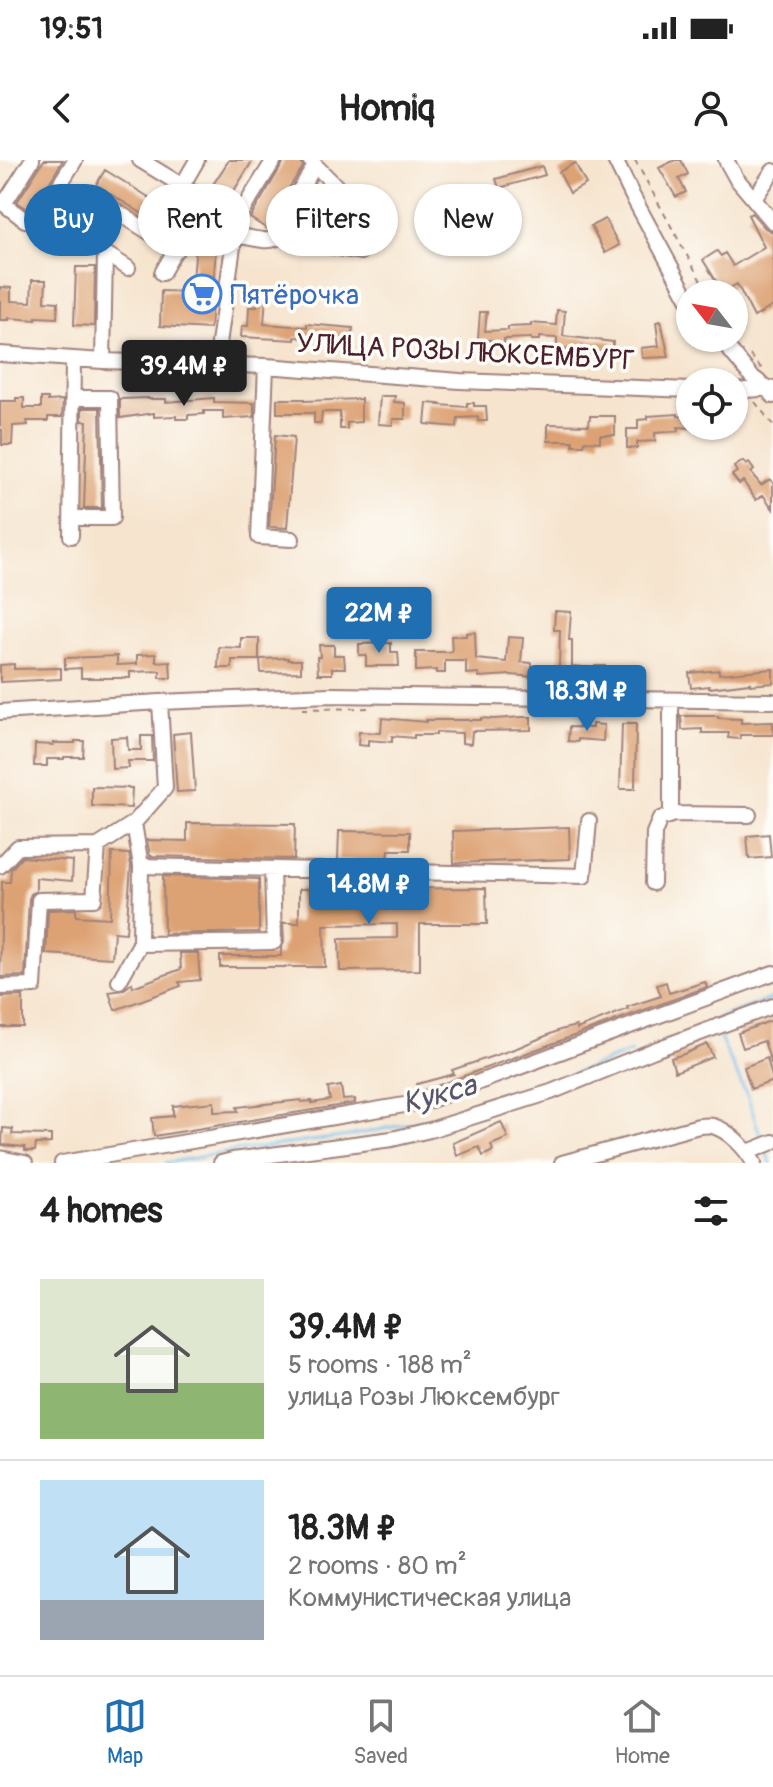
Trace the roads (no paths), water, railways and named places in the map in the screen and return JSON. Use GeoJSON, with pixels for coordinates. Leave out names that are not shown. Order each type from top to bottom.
{"type":"FeatureCollection","features":[{"type":"Feature","properties":{"kind":"street"},"geometry":{"type":"LineString","coordinates":[[24,219],[2,203],[32,160]]}},
{"type":"Feature","properties":{"kind":"street"},"geometry":{"type":"LineString","coordinates":[[60,184],[75,160]]}},
{"type":"Feature","properties":{"kind":"street"},"geometry":{"type":"LineString","coordinates":[[183,184],[197,160]]}},
{"type":"Feature","properties":{"kind":"street"},"geometry":{"type":"LineString","coordinates":[[250,198],[274,160]]}},
{"type":"Feature","properties":{"kind":"street"},"geometry":{"type":"LineString","coordinates":[[615,160],[678,280]]}},
{"type":"Feature","properties":{"kind":"street"},"geometry":{"type":"LineString","coordinates":[[726,160],[736,178],[773,222]]}},
{"type":"Feature","properties":{"kind":"street"},"geometry":{"type":"LineString","coordinates":[[148,162],[179,184]]}},
{"type":"Feature","properties":{"kind":"street"},"geometry":{"type":"LineString","coordinates":[[302,184],[312,163],[334,184]]}},
{"type":"Feature","properties":{"kind":"street"},"geometry":{"type":"LineString","coordinates":[[754,199],[773,171]]}},
{"type":"Feature","properties":{"kind":"street"},"geometry":{"type":"LineString","coordinates":[[103,361],[105,256]]}},
{"type":"Feature","properties":{"kind":"street"},"geometry":{"type":"LineString","coordinates":[[110,256],[128,268]]}},
{"type":"Feature","properties":{"kind":"street"},"geometry":{"type":"LineString","coordinates":[[162,273],[173,256]]}},
{"type":"Feature","properties":{"kind":"street"},"geometry":{"type":"LineString","coordinates":[[216,364],[232,256]]}},
{"type":"Feature","properties":{"kind":"street"},"geometry":{"type":"LineString","coordinates":[[731,352],[751,376],[771,391]]}},
{"type":"Feature","properties":{"kind":"street","name":"УЛИЦА РОЗЫ ЛЮКСЕМБУРГ"},"geometry":{"type":"LineString","coordinates":[[0,354],[266,366],[460,381],[676,389]]}},
{"type":"Feature","properties":{"kind":"street"},"geometry":{"type":"LineString","coordinates":[[71,536],[73,359]]}},
{"type":"Feature","properties":{"kind":"street"},"geometry":{"type":"LineString","coordinates":[[266,366],[259,537],[292,539]]}},
{"type":"Feature","properties":{"kind":"street"},"geometry":{"type":"LineString","coordinates":[[748,392],[771,391]]}},
{"type":"Feature","properties":{"kind":"street"},"geometry":{"type":"LineString","coordinates":[[71,518],[112,518],[110,398],[73,398]]}},
{"type":"Feature","properties":{"kind":"street"},"geometry":{"type":"LineString","coordinates":[[0,712],[330,695],[773,701]]}},
{"type":"Feature","properties":{"kind":"street"},"geometry":{"type":"LineString","coordinates":[[671,701],[671,809],[674,814]]}},
{"type":"Feature","properties":{"kind":"street"},"geometry":{"type":"LineString","coordinates":[[0,866],[18,847],[98,846],[134,823],[165,788],[160,702]]}},
{"type":"Feature","properties":{"kind":"street"},"geometry":{"type":"LineString","coordinates":[[653,883],[654,833],[660,819],[674,814],[749,815]]}},
{"type":"Feature","properties":{"kind":"street"},"geometry":{"type":"LineString","coordinates":[[141,866],[584,876],[589,821]]}},
{"type":"Feature","properties":{"kind":"street"},"geometry":{"type":"LineString","coordinates":[[119,981],[140,944],[141,866],[134,823]]}},
{"type":"Feature","properties":{"kind":"street"},"geometry":{"type":"LineString","coordinates":[[0,987],[34,986],[39,900],[94,899],[98,846]]}},
{"type":"Feature","properties":{"kind":"street"},"geometry":{"type":"LineString","coordinates":[[140,944],[274,942],[272,869]]}},
{"type":"Feature","properties":{"kind":"street"},"geometry":{"type":"LineString","coordinates":[[62,1163],[428,1101],[773,973]]}},
{"type":"Feature","properties":{"kind":"street"},"geometry":{"type":"LineString","coordinates":[[221,1163],[392,1139],[430,1130],[551,1092],[773,1006]]}},
{"type":"Feature","properties":{"kind":"street"},"geometry":{"type":"LineString","coordinates":[[562,1163],[699,1126],[714,1126],[760,1150]]}},
{"type":"Feature","properties":{"kind":"street"},"geometry":{"type":"LineString","coordinates":[[0,1158],[25,1163]]}},
{"type":"Feature","properties":{"kind":"waterway","name":"Кукса"},"geometry":{"type":"LineString","coordinates":[[717,1019],[773,998]]}},
{"type":"Feature","properties":{"kind":"waterway","name":"Кукса"},"geometry":{"type":"LineString","coordinates":[[718,1034],[748,1098],[762,1141]]}},
{"type":"Feature","properties":{"kind":"waterway","name":"Кукса"},"geometry":{"type":"LineString","coordinates":[[166,1163],[349,1136],[451,1115],[536,1088],[631,1052]]}},
{"type":"Feature","properties":{"kind":"waterway","name":"Кукса"},"geometry":{"type":"LineString","coordinates":[[766,1152],[771,1163]]}},
{"type":"Feature","properties":{"kind":"place","name":"Пятёрочка"},"geometry":{"type":"Point","coordinates":[202,294]}}]}
